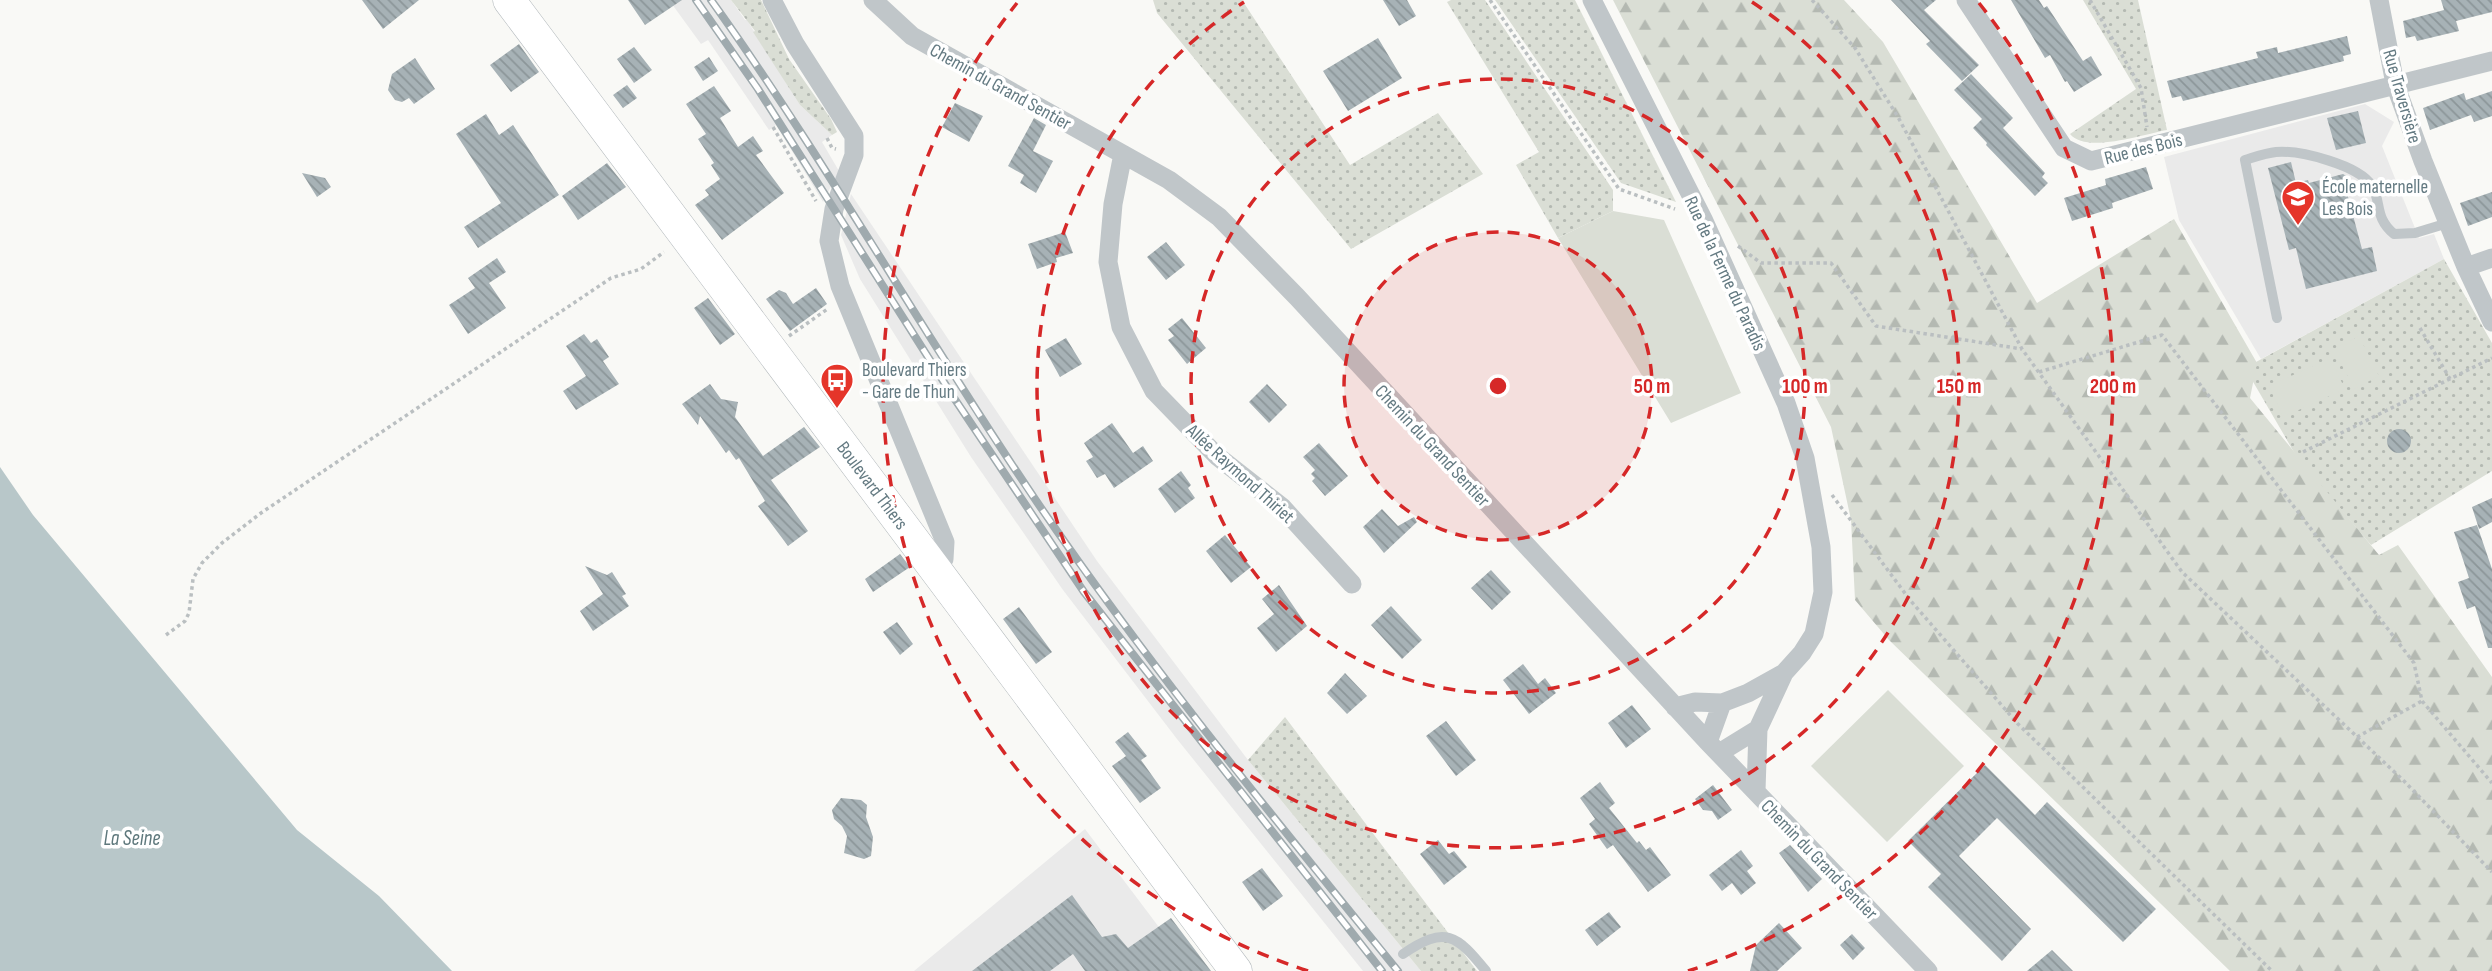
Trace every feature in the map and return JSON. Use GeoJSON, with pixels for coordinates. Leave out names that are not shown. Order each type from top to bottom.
{"type":"FeatureCollection","features":[{"type":"Feature","properties":{"kind":"main road","name":"Boulevard Thiers"},"geometry":{"type":"LineString","coordinates":[[509,0],[1236,971]]}},
{"type":"Feature","properties":{"kind":"street"},"geometry":{"type":"LineString","coordinates":[[772,0],[795,44],[853,136],[855,155],[834,209],[828,242],[844,297],[945,542],[944,559],[934,567]]}},
{"type":"Feature","properties":{"kind":"street","name":"Chemin du Grand Sentier"},"geometry":{"type":"LineString","coordinates":[[873,0],[912,36],[1169,180],[1195,198],[1245,242],[1675,707],[1928,971]]}},
{"type":"Feature","properties":{"kind":"street","name":"Rue de la Ferme du Paradis"},"geometry":{"type":"LineString","coordinates":[[1592,0],[1703,219],[1786,403],[1805,458],[1819,535],[1823,593],[1814,634],[1784,673],[1758,729],[1756,791]]}},
{"type":"Feature","properties":{"kind":"street","name":"Rue des Bois"},"geometry":{"type":"LineString","coordinates":[[1966,0],[2064,148],[2091,161],[2492,61]]}},
{"type":"Feature","properties":{"kind":"street","name":"Rue Traversière"},"geometry":{"type":"LineString","coordinates":[[2379,0],[2395,84],[2466,267],[2492,321]]}},
{"type":"Feature","properties":{"kind":"street","name":"Allée Raymond Thiriet"},"geometry":{"type":"LineString","coordinates":[[1124,154],[1113,204],[1108,262],[1121,327],[1154,391],[1217,456],[1282,507],[1352,584]]}},
{"type":"Feature","properties":{"kind":"street"},"geometry":{"type":"LineString","coordinates":[[2466,267],[2492,258]]}},
{"type":"Feature","properties":{"kind":"street","name":"Rue de la Ferme du Paradis"},"geometry":{"type":"LineString","coordinates":[[1675,707],[1695,702],[1722,703],[1748,694],[1784,673]]}},
{"type":"Feature","properties":{"kind":"street"},"geometry":{"type":"LineString","coordinates":[[1714,747],[1722,703]]}},
{"type":"Feature","properties":{"kind":"street"},"geometry":{"type":"LineString","coordinates":[[1714,747],[1758,729]]}},
{"type":"Feature","properties":{"kind":"lane"},"geometry":{"type":"LineString","coordinates":[[2277,318],[2245,160],[2286,151],[2305,153],[2350,168],[2371,185],[2385,227],[2394,234],[2416,233],[2448,223]]}},
{"type":"Feature","properties":{"kind":"lane"},"geometry":{"type":"LineString","coordinates":[[1403,954],[1418,944],[1447,937],[1457,940],[1467,948],[1486,971]]}},
{"type":"Feature","properties":{"kind":"path"},"geometry":{"type":"LineString","coordinates":[[1490,0],[1619,189],[1703,219],[1761,263],[1831,263],[1876,326],[2022,349]]}},
{"type":"Feature","properties":{"kind":"path"},"geometry":{"type":"LineString","coordinates":[[1812,0],[1855,48],[1898,117],[2022,349],[2182,572],[2404,781],[2492,872]]}},
{"type":"Feature","properties":{"kind":"path"},"geometry":{"type":"LineString","coordinates":[[2090,0],[2141,88],[2150,146]]}},
{"type":"Feature","properties":{"kind":"path"},"geometry":{"type":"LineString","coordinates":[[773,127],[819,207]]}},
{"type":"Feature","properties":{"kind":"path"},"geometry":{"type":"LineString","coordinates":[[166,635],[185,621],[189,613],[193,579],[202,563],[222,543],[261,513],[611,278],[641,269],[686,236]]}},
{"type":"Feature","properties":{"kind":"path"},"geometry":{"type":"LineString","coordinates":[[771,349],[844,297]]}},
{"type":"Feature","properties":{"kind":"path"},"geometry":{"type":"LineString","coordinates":[[2420,328],[2450,379]]}},
{"type":"Feature","properties":{"kind":"path"},"geometry":{"type":"LineString","coordinates":[[2039,372],[2162,335],[2414,663],[2422,701],[2492,783]]}},
{"type":"Feature","properties":{"kind":"path"},"geometry":{"type":"LineString","coordinates":[[2303,452],[2492,358]]}},
{"type":"Feature","properties":{"kind":"path"},"geometry":{"type":"LineString","coordinates":[[1829,491],[1910,600],[2018,724],[2272,971]]}},
{"type":"Feature","properties":{"kind":"path"},"geometry":{"type":"LineString","coordinates":[[2357,737],[2422,701]]}},
{"type":"Feature","properties":{"kind":"shaded area"},"geometry":{"type":"Polygon","coordinates":[[[669,0],[731,0],[747,20],[800,105],[832,135],[822,142],[839,171],[823,202],[776,125],[769,130],[708,40],[701,44],[669,0]]]}},
{"type":"Feature","properties":{"kind":"shaded area","name":"École maternelle Les Bois"},"geometry":{"type":"Polygon","coordinates":[[[2365,104],[2394,122],[2382,146],[2419,238],[2434,234],[2444,259],[2261,359],[2179,220],[2164,157],[2365,104]]]}},
{"type":"Feature","properties":{"kind":"shaded area"},"geometry":{"type":"Polygon","coordinates":[[[851,194],[1097,561],[1248,760],[1421,971],[1363,971],[1177,739],[1063,590],[971,457],[860,279],[841,235],[851,194]]]}},
{"type":"Feature","properties":{"kind":"shaded area"},"geometry":{"type":"Polygon","coordinates":[[[1085,829],[1192,971],[914,971],[1085,829]]]}},
{"type":"Feature","properties":{"kind":"green space"},"geometry":{"type":"Polygon","coordinates":[[[731,0],[761,0],[789,59],[831,119],[837,132],[832,135],[800,105],[753,32],[755,31],[731,0]]]}},
{"type":"Feature","properties":{"kind":"green space"},"geometry":{"type":"Polygon","coordinates":[[[1153,0],[1242,0],[1350,165],[1438,113],[1483,174],[1351,249],[1157,13],[1153,0]]]}},
{"type":"Feature","properties":{"kind":"green space"},"geometry":{"type":"Polygon","coordinates":[[[1485,0],[1613,190],[1613,211],[1558,238],[1516,165],[1539,152],[1447,2],[1485,0]]]}},
{"type":"Feature","properties":{"kind":"green space"},"geometry":{"type":"Polygon","coordinates":[[[1495,0],[1575,0],[1676,202],[1621,183],[1495,0]]]}},
{"type":"Feature","properties":{"kind":"green space"},"geometry":{"type":"Polygon","coordinates":[[[1613,0],[1844,0],[1883,42],[2037,303],[2174,219],[2257,363],[2250,398],[2379,555],[2398,545],[2492,677],[2492,971],[2230,971],[1889,640],[1855,600],[1851,520],[1831,427],[1613,0]]]}},
{"type":"Feature","properties":{"kind":"green space"},"geometry":{"type":"Polygon","coordinates":[[[2083,0],[2138,0],[2167,130],[2102,143],[2078,140],[2070,134],[2136,89],[2083,0]]]}},
{"type":"Feature","properties":{"kind":"green space"},"geometry":{"type":"Polygon","coordinates":[[[1613,211],[1664,220],[1741,393],[1671,423],[1558,238],[1613,211]]]}},
{"type":"Feature","properties":{"kind":"green space"},"geometry":{"type":"Polygon","coordinates":[[[2444,259],[2492,343],[2492,471],[2371,545],[2298,459],[2245,368],[2444,259]]]}},
{"type":"Feature","properties":{"kind":"green space"},"geometry":{"type":"Polygon","coordinates":[[[2359,336],[2379,376],[2354,389],[2334,349],[2359,336]]]}},
{"type":"Feature","properties":{"kind":"green space"},"geometry":{"type":"Polygon","coordinates":[[[2330,358],[2345,389],[2283,417],[2269,386],[2330,358]]]}},
{"type":"Feature","properties":{"kind":"green space"},"geometry":{"type":"Polygon","coordinates":[[[1888,690],[1964,766],[1887,842],[1811,766],[1888,690]]]}},
{"type":"Feature","properties":{"kind":"green space"},"geometry":{"type":"Polygon","coordinates":[[[1285,717],[1477,971],[1421,971],[1248,760],[1285,717]]]}},
{"type":"Feature","properties":{"kind":"water","name":"La Seine"},"geometry":{"type":"Polygon","coordinates":[[[0,467],[33,515],[297,830],[379,896],[452,971],[0,971],[0,467]]]}},
{"type":"Feature","properties":{"kind":"building"},"geometry":{"type":"Polygon","coordinates":[[[362,0],[419,0],[383,29],[362,0]]]}},
{"type":"Feature","properties":{"kind":"building"},"geometry":{"type":"Polygon","coordinates":[[[628,0],[682,0],[645,25],[628,0]]]}},
{"type":"Feature","properties":{"kind":"building"},"geometry":{"type":"Polygon","coordinates":[[[1383,0],[1407,0],[1416,16],[1399,26],[1383,0]]]}},
{"type":"Feature","properties":{"kind":"building"},"geometry":{"type":"Polygon","coordinates":[[[1891,0],[1936,0],[1924,10],[1979,65],[1962,81],[1926,44],[1930,41],[1891,0]]]}},
{"type":"Feature","properties":{"kind":"building"},"geometry":{"type":"Polygon","coordinates":[[[2011,0],[2039,0],[2044,8],[2047,6],[2083,61],[2091,56],[2102,75],[2074,92],[2067,81],[2065,82],[2050,55],[2045,58],[2011,0]]]}},
{"type":"Feature","properties":{"kind":"building"},"geometry":{"type":"Polygon","coordinates":[[[2441,0],[2492,0],[2492,12],[2456,21],[2459,31],[2417,41],[2415,36],[2406,38],[2403,21],[2444,10],[2441,0]]]}},
{"type":"Feature","properties":{"kind":"building"},"geometry":{"type":"Polygon","coordinates":[[[2347,36],[2351,54],[2343,56],[2344,61],[2183,101],[2181,96],[2172,98],[2167,81],[2258,58],[2256,52],[2277,47],[2278,53],[2347,36]]]}},
{"type":"Feature","properties":{"kind":"building"},"geometry":{"type":"Polygon","coordinates":[[[1378,38],[1402,78],[1348,111],[1323,71],[1378,38]]]}},
{"type":"Feature","properties":{"kind":"building"},"geometry":{"type":"Polygon","coordinates":[[[519,44],[539,72],[511,92],[490,65],[519,44]]]}},
{"type":"Feature","properties":{"kind":"building"},"geometry":{"type":"Polygon","coordinates":[[[634,47],[652,70],[634,83],[617,59],[634,47]]]}},
{"type":"Feature","properties":{"kind":"building"},"geometry":{"type":"Polygon","coordinates":[[[709,57],[718,71],[703,81],[694,67],[709,57]]]}},
{"type":"Feature","properties":{"kind":"building"},"geometry":{"type":"Polygon","coordinates":[[[415,58],[435,89],[414,104],[409,98],[402,102],[395,100],[388,90],[392,74],[415,58]]]}},
{"type":"Feature","properties":{"kind":"building"},"geometry":{"type":"Polygon","coordinates":[[[1971,74],[2013,118],[2003,128],[2045,173],[2042,177],[2048,183],[2035,196],[1973,128],[1982,119],[1954,90],[1971,74]]]}},
{"type":"Feature","properties":{"kind":"building"},"geometry":{"type":"Polygon","coordinates":[[[627,85],[637,98],[623,108],[613,95],[627,85]]]}},
{"type":"Feature","properties":{"kind":"building"},"geometry":{"type":"Polygon","coordinates":[[[714,86],[731,111],[720,118],[738,147],[753,136],[763,151],[756,155],[784,193],[722,240],[695,205],[709,195],[705,190],[720,179],[711,165],[714,163],[698,139],[706,134],[686,104],[714,86]]]}},
{"type":"Feature","properties":{"kind":"building"},"geometry":{"type":"Polygon","coordinates":[[[2492,91],[2492,116],[2474,122],[2471,115],[2430,130],[2423,108],[2464,93],[2466,100],[2492,91]]]}},
{"type":"Feature","properties":{"kind":"building"},"geometry":{"type":"Polygon","coordinates":[[[955,103],[983,116],[969,142],[942,127],[955,103]]]}},
{"type":"Feature","properties":{"kind":"building"},"geometry":{"type":"Polygon","coordinates":[[[2358,111],[2366,143],[2336,150],[2327,118],[2358,111]]]}},
{"type":"Feature","properties":{"kind":"building"},"geometry":{"type":"Polygon","coordinates":[[[486,114],[499,135],[513,125],[559,195],[478,248],[464,227],[501,203],[456,134],[486,114]]]}},
{"type":"Feature","properties":{"kind":"building"},"geometry":{"type":"Polygon","coordinates":[[[1034,118],[1046,125],[1033,151],[1053,161],[1036,193],[1020,183],[1024,175],[1008,166],[1034,118]]]}},
{"type":"Feature","properties":{"kind":"building"},"geometry":{"type":"Polygon","coordinates":[[[2291,162],[2296,183],[2308,180],[2309,183],[2343,174],[2348,177],[2352,192],[2347,193],[2362,249],[2372,247],[2377,271],[2306,289],[2296,248],[2289,250],[2268,168],[2291,162]]]}},
{"type":"Feature","properties":{"kind":"building"},"geometry":{"type":"Polygon","coordinates":[[[607,163],[626,187],[578,220],[562,196],[607,163]]]}},
{"type":"Feature","properties":{"kind":"building"},"geometry":{"type":"Polygon","coordinates":[[[2146,167],[2153,189],[2112,203],[2113,208],[2072,221],[2064,198],[2106,185],[2105,179],[2146,167]]]}},
{"type":"Feature","properties":{"kind":"building"},"geometry":{"type":"Polygon","coordinates":[[[302,173],[325,178],[331,187],[317,197],[302,173]]]}},
{"type":"Feature","properties":{"kind":"building"},"geometry":{"type":"Polygon","coordinates":[[[2492,192],[2492,217],[2468,226],[2460,203],[2492,192]]]}},
{"type":"Feature","properties":{"kind":"building"},"geometry":{"type":"Polygon","coordinates":[[[1065,232],[1073,253],[1056,258],[1057,262],[1037,269],[1028,244],[1065,232]]]}},
{"type":"Feature","properties":{"kind":"building"},"geometry":{"type":"Polygon","coordinates":[[[1166,242],[1185,265],[1166,280],[1147,257],[1166,242]]]}},
{"type":"Feature","properties":{"kind":"building"},"geometry":{"type":"Polygon","coordinates":[[[497,258],[506,272],[489,283],[506,308],[468,334],[449,305],[475,288],[468,278],[497,258]]]}},
{"type":"Feature","properties":{"kind":"building"},"geometry":{"type":"Polygon","coordinates":[[[816,288],[827,304],[790,331],[766,299],[779,290],[786,293],[793,304],[816,288]]]}},
{"type":"Feature","properties":{"kind":"building"},"geometry":{"type":"Polygon","coordinates":[[[708,298],[735,334],[720,345],[694,308],[708,298]]]}},
{"type":"Feature","properties":{"kind":"building"},"geometry":{"type":"Polygon","coordinates":[[[1182,318],[1206,348],[1187,364],[1168,340],[1174,336],[1168,329],[1182,318]]]}},
{"type":"Feature","properties":{"kind":"building"},"geometry":{"type":"Polygon","coordinates":[[[584,334],[591,343],[597,339],[609,357],[603,361],[619,384],[576,410],[563,391],[586,376],[566,346],[584,334]]]}},
{"type":"Feature","properties":{"kind":"building"},"geometry":{"type":"Polygon","coordinates":[[[1066,338],[1082,364],[1060,377],[1045,350],[1066,338]]]}},
{"type":"Feature","properties":{"kind":"building"},"geometry":{"type":"Polygon","coordinates":[[[710,384],[721,399],[738,402],[735,417],[763,456],[804,427],[820,447],[771,480],[808,531],[788,546],[758,506],[765,501],[739,458],[736,460],[729,450],[726,453],[700,416],[698,425],[682,404],[710,384]]]}},
{"type":"Feature","properties":{"kind":"building"},"geometry":{"type":"Polygon","coordinates":[[[1267,384],[1287,405],[1269,423],[1249,402],[1267,384]]]}},
{"type":"Feature","properties":{"kind":"building"},"geometry":{"type":"Polygon","coordinates":[[[1112,423],[1133,453],[1143,446],[1153,461],[1114,488],[1105,474],[1097,478],[1086,461],[1093,457],[1084,443],[1112,423]]]}},
{"type":"Feature","properties":{"kind":"building"},"geometry":{"type":"Polygon","coordinates":[[[2399,429],[2410,436],[2411,441],[2404,452],[2399,453],[2388,446],[2387,441],[2394,430],[2399,429]]]}},
{"type":"Feature","properties":{"kind":"building"},"geometry":{"type":"Polygon","coordinates":[[[1319,443],[1348,476],[1325,496],[1312,481],[1315,478],[1311,474],[1315,470],[1303,457],[1319,443]]]}},
{"type":"Feature","properties":{"kind":"building"},"geometry":{"type":"Polygon","coordinates":[[[1181,471],[1191,485],[1188,488],[1195,498],[1175,513],[1158,489],[1181,471]]]}},
{"type":"Feature","properties":{"kind":"building"},"geometry":{"type":"Polygon","coordinates":[[[2492,498],[2492,522],[2479,529],[2472,507],[2492,498]]]}},
{"type":"Feature","properties":{"kind":"building"},"geometry":{"type":"Polygon","coordinates":[[[1382,509],[1398,526],[1414,517],[1417,522],[1384,553],[1363,527],[1382,509]]]}},
{"type":"Feature","properties":{"kind":"building"},"geometry":{"type":"Polygon","coordinates":[[[2477,525],[2492,569],[2492,648],[2488,648],[2475,606],[2467,609],[2458,582],[2469,578],[2454,532],[2477,525]]]}},
{"type":"Feature","properties":{"kind":"building"},"geometry":{"type":"Polygon","coordinates":[[[1225,535],[1251,567],[1231,583],[1206,551],[1225,535]]]}},
{"type":"Feature","properties":{"kind":"building"},"geometry":{"type":"Polygon","coordinates":[[[900,554],[910,567],[873,592],[865,579],[900,554]]]}},
{"type":"Feature","properties":{"kind":"building"},"geometry":{"type":"Polygon","coordinates":[[[585,566],[607,575],[612,572],[626,594],[622,596],[629,606],[593,631],[580,611],[603,594],[585,566]]]}},
{"type":"Feature","properties":{"kind":"building"},"geometry":{"type":"Polygon","coordinates":[[[1491,570],[1511,592],[1492,610],[1471,588],[1491,570]]]}},
{"type":"Feature","properties":{"kind":"building"},"geometry":{"type":"Polygon","coordinates":[[[1279,585],[1307,626],[1276,652],[1257,628],[1274,614],[1262,599],[1279,585]]]}},
{"type":"Feature","properties":{"kind":"building"},"geometry":{"type":"Polygon","coordinates":[[[1391,606],[1422,640],[1402,659],[1371,625],[1391,606]]]}},
{"type":"Feature","properties":{"kind":"building"},"geometry":{"type":"Polygon","coordinates":[[[1019,607],[1052,652],[1036,664],[1003,619],[1019,607]]]}},
{"type":"Feature","properties":{"kind":"building"},"geometry":{"type":"Polygon","coordinates":[[[897,622],[913,644],[900,655],[883,632],[897,622]]]}},
{"type":"Feature","properties":{"kind":"building"},"geometry":{"type":"Polygon","coordinates":[[[1523,664],[1538,684],[1545,678],[1556,693],[1529,714],[1503,680],[1523,664]]]}},
{"type":"Feature","properties":{"kind":"building"},"geometry":{"type":"Polygon","coordinates":[[[1345,673],[1367,696],[1347,714],[1327,693],[1345,673]]]}},
{"type":"Feature","properties":{"kind":"building"},"geometry":{"type":"Polygon","coordinates":[[[1632,705],[1651,729],[1626,748],[1608,723],[1632,705]]]}},
{"type":"Feature","properties":{"kind":"building"},"geometry":{"type":"Polygon","coordinates":[[[1446,721],[1476,760],[1456,776],[1426,736],[1446,721]]]}},
{"type":"Feature","properties":{"kind":"building"},"geometry":{"type":"Polygon","coordinates":[[[1128,732],[1147,756],[1141,760],[1161,788],[1140,803],[1112,766],[1126,756],[1115,742],[1128,732]]]}},
{"type":"Feature","properties":{"kind":"building"},"geometry":{"type":"Polygon","coordinates":[[[1985,765],[2035,815],[2047,802],[2156,909],[2123,942],[1997,818],[1959,856],[2031,929],[2002,961],[1928,887],[1941,874],[1908,841],[1985,765]]]}},
{"type":"Feature","properties":{"kind":"building"},"geometry":{"type":"Polygon","coordinates":[[[1600,782],[1615,803],[1609,808],[1637,843],[1639,841],[1646,850],[1650,847],[1671,875],[1648,892],[1613,845],[1607,849],[1589,824],[1595,819],[1580,798],[1600,782]]]}},
{"type":"Feature","properties":{"kind":"building"},"geometry":{"type":"Polygon","coordinates":[[[1713,785],[1732,810],[1718,820],[1712,811],[1703,810],[1695,799],[1713,785]]]}},
{"type":"Feature","properties":{"kind":"building"},"geometry":{"type":"Polygon","coordinates":[[[841,798],[861,800],[867,805],[866,817],[873,837],[871,856],[864,859],[844,853],[847,836],[842,826],[834,819],[832,810],[841,798]]]}},
{"type":"Feature","properties":{"kind":"building"},"geometry":{"type":"Polygon","coordinates":[[[1438,840],[1449,854],[1454,851],[1467,867],[1444,885],[1420,854],[1438,840]]]}},
{"type":"Feature","properties":{"kind":"building"},"geometry":{"type":"Polygon","coordinates":[[[1790,845],[1822,879],[1808,892],[1779,853],[1790,845]]]}},
{"type":"Feature","properties":{"kind":"building"},"geometry":{"type":"Polygon","coordinates":[[[1741,850],[1753,866],[1747,871],[1756,883],[1741,895],[1732,883],[1722,891],[1709,875],[1741,850]]]}},
{"type":"Feature","properties":{"kind":"building"},"geometry":{"type":"Polygon","coordinates":[[[1262,868],[1283,896],[1263,911],[1242,882],[1262,868]]]}},
{"type":"Feature","properties":{"kind":"building"},"geometry":{"type":"Polygon","coordinates":[[[1072,895],[1102,937],[1116,934],[1128,948],[1171,918],[1211,971],[1085,971],[1073,954],[1050,971],[972,971],[1072,895]]]}},
{"type":"Feature","properties":{"kind":"building"},"geometry":{"type":"Polygon","coordinates":[[[1609,912],[1621,927],[1597,946],[1585,930],[1609,912]]]}},
{"type":"Feature","properties":{"kind":"building"},"geometry":{"type":"Polygon","coordinates":[[[1779,923],[1802,948],[1777,971],[1750,971],[1756,945],[1779,923]]]}},
{"type":"Feature","properties":{"kind":"building"},"geometry":{"type":"Polygon","coordinates":[[[1852,934],[1865,948],[1853,960],[1840,945],[1852,934]]]}},
{"type":"Feature","properties":{"kind":"building"},"geometry":{"type":"Polygon","coordinates":[[[2052,950],[2073,971],[2027,971],[2052,950]]]}},
{"type":"Feature","properties":{"kind":"railway"},"geometry":{"type":"LineString","coordinates":[[696,0],[758,89],[954,398],[1084,592],[1382,971]]}},
{"type":"Feature","properties":{"kind":"railway"},"geometry":{"type":"LineString","coordinates":[[711,0],[754,61],[996,440],[1079,563],[1213,740],[1398,971]]}},
{"type":"Feature","properties":{"kind":"place","name":"École maternelle Les Bois"},"geometry":{"type":"Point","coordinates":[2298,227]}},
{"type":"Feature","properties":{"kind":"place","name":"Boulevard Thiers - Gare de Thun"},"geometry":{"type":"Point","coordinates":[837,410]}}]}
